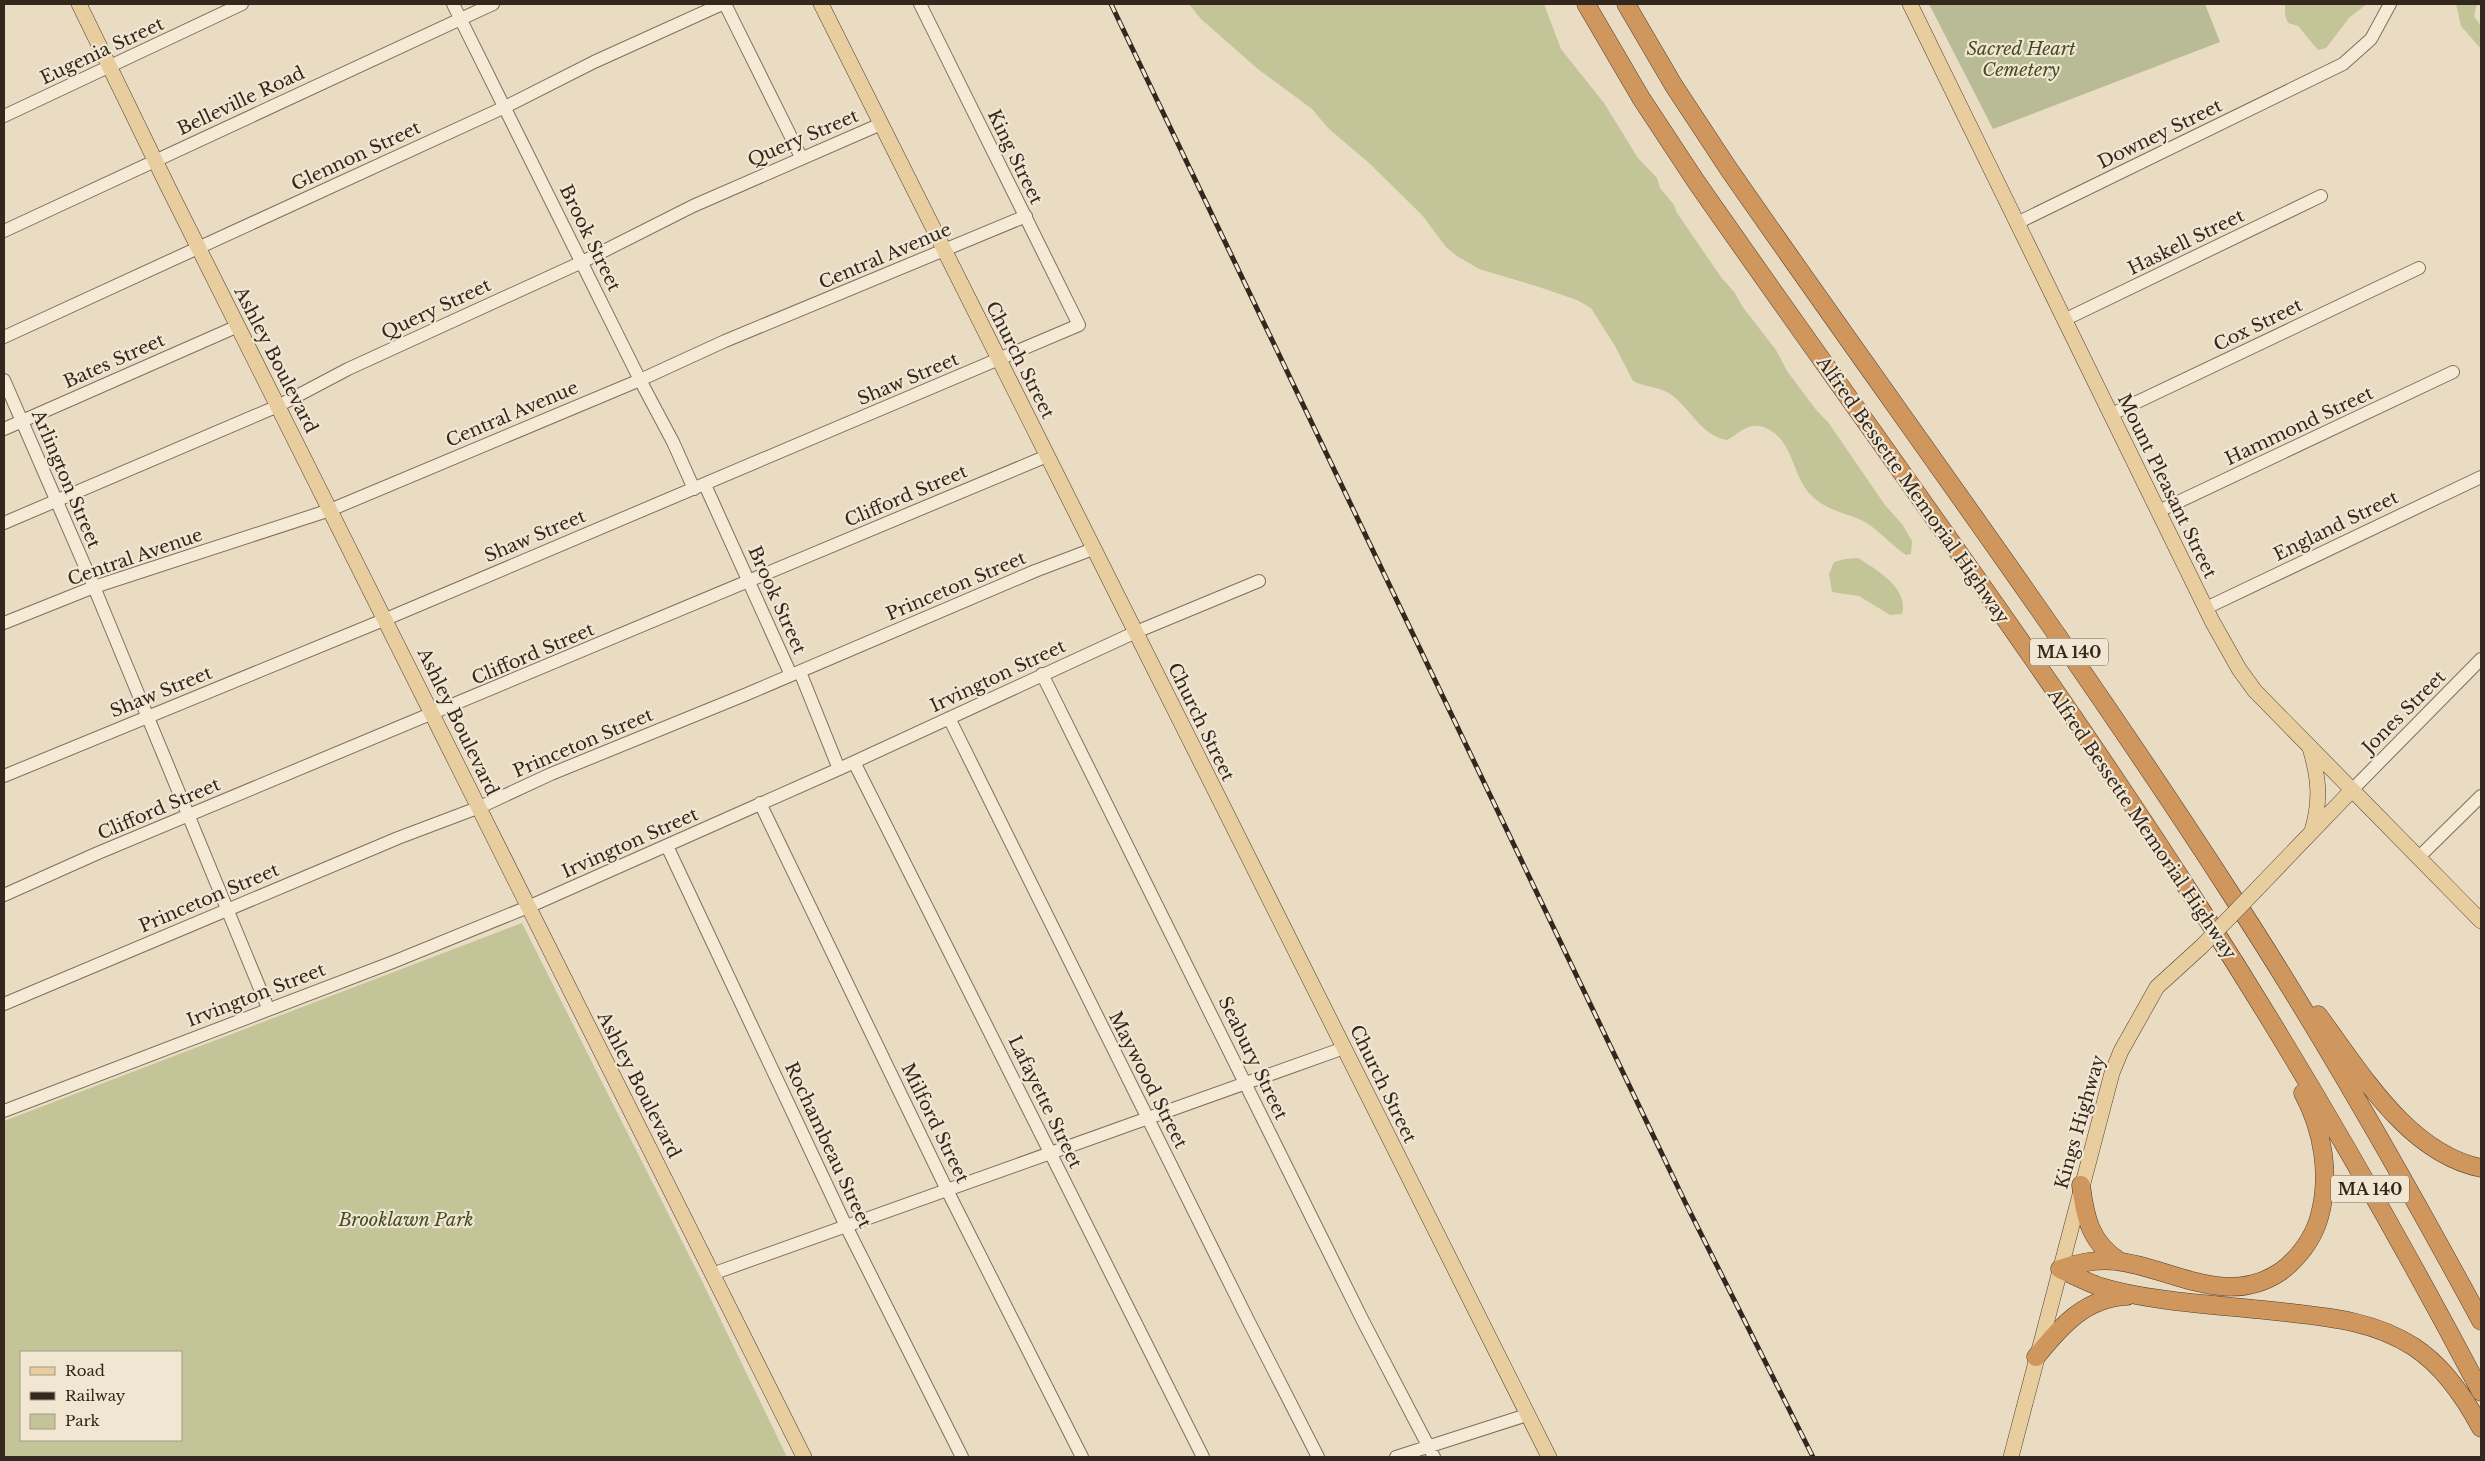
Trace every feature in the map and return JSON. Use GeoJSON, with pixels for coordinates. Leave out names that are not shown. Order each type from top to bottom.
{"type":"FeatureCollection","features":[{"type":"Feature","properties":{"kind":"highway","name":"Alfred Bessette Memorial Highway"},"geometry":{"type":"LineString","coordinates":[[1586,4],[1632,84],[1695,180],[2091,744],[2196,902],[2366,1181],[2481,1392]]}},
{"type":"Feature","properties":{"kind":"highway","name":"Alfred Bessette Memorial Highway"},"geometry":{"type":"LineString","coordinates":[[1626,4],[1674,86],[1728,168],[2079,666],[2204,852],[2264,946],[2379,1137],[2481,1321]]}},
{"type":"Feature","properties":{"kind":"highway"},"geometry":{"type":"LineString","coordinates":[[2264,946],[2392,1113],[2414,1132],[2449,1156],[2469,1166],[2481,1168]]}},
{"type":"Feature","properties":{"kind":"highway"},"geometry":{"type":"LineString","coordinates":[[2060,1269],[2094,1260],[2118,1262],[2198,1283],[2228,1288],[2258,1283],[2286,1267],[2299,1255],[2317,1224],[2322,1210],[2325,1179],[2322,1150],[2316,1122],[2251,990]]}},
{"type":"Feature","properties":{"kind":"highway"},"geometry":{"type":"LineString","coordinates":[[2081,1185],[2085,1216],[2093,1236],[2100,1246],[2118,1262]]}},
{"type":"Feature","properties":{"kind":"highway"},"geometry":{"type":"LineString","coordinates":[[2060,1269],[2096,1285],[2135,1295],[2323,1316],[2380,1330],[2415,1348],[2436,1365],[2455,1387],[2481,1428]]}},
{"type":"Feature","properties":{"kind":"highway"},"geometry":{"type":"LineString","coordinates":[[2036,1357],[2066,1321],[2075,1314],[2106,1300],[2135,1295]]}},
{"type":"Feature","properties":{"kind":"main road","name":"Ashley Boulevard"},"geometry":{"type":"LineString","coordinates":[[79,4],[198,247],[386,619],[804,1457]]}},
{"type":"Feature","properties":{"kind":"main road","name":"Church Street"},"geometry":{"type":"LineString","coordinates":[[820,4],[1549,1457]]}},
{"type":"Feature","properties":{"kind":"main road","name":"Mount Pleasant Street"},"geometry":{"type":"LineString","coordinates":[[1910,4],[2019,222],[2206,608],[2246,680],[2481,921]]}},
{"type":"Feature","properties":{"kind":"main road"},"geometry":{"type":"LineString","coordinates":[[2308,744],[2317,771],[2320,790],[2318,811],[2312,832]]}},
{"type":"Feature","properties":{"kind":"main road","name":"Kings Highway"},"geometry":{"type":"LineString","coordinates":[[2011,1457],[2108,1085],[2121,1051],[2158,987],[2202,946],[2352,790]]}},
{"type":"Feature","properties":{"kind":"street","name":"Eugenia Street"},"geometry":{"type":"LineString","coordinates":[[4,116],[242,4]]}},
{"type":"Feature","properties":{"kind":"street","name":"Brook Street"},"geometry":{"type":"LineString","coordinates":[[453,4],[640,380],[750,581],[796,674],[839,769]]}},
{"type":"Feature","properties":{"kind":"street","name":"Belleville Road"},"geometry":{"type":"LineString","coordinates":[[4,230],[493,4]]}},
{"type":"Feature","properties":{"kind":"street","name":"Glennon Street"},"geometry":{"type":"LineString","coordinates":[[4,337],[505,107],[594,62],[724,4]]}},
{"type":"Feature","properties":{"kind":"street"},"geometry":{"type":"LineString","coordinates":[[724,4],[801,157]]}},
{"type":"Feature","properties":{"kind":"street","name":"King Street"},"geometry":{"type":"LineString","coordinates":[[920,4],[1026,216],[1078,326]]}},
{"type":"Feature","properties":{"kind":"street","name":"Downey Street"},"geometry":{"type":"LineString","coordinates":[[2019,222],[2342,64],[2363,48],[2377,30],[2390,4]]}},
{"type":"Feature","properties":{"kind":"street","name":"Query Street"},"geometry":{"type":"LineString","coordinates":[[4,523],[278,406],[348,369],[582,262],[693,206],[801,157],[881,124]]}},
{"type":"Feature","properties":{"kind":"street","name":"Haskell Street"},"geometry":{"type":"LineString","coordinates":[[2066,319],[2321,196]]}},
{"type":"Feature","properties":{"kind":"street","name":"Central Avenue"},"geometry":{"type":"LineString","coordinates":[[4,623],[94,587],[330,510],[1026,216]]}},
{"type":"Feature","properties":{"kind":"street","name":"Cox Street"},"geometry":{"type":"LineString","coordinates":[[2112,414],[2418,268]]}},
{"type":"Feature","properties":{"kind":"street","name":"Bates Street"},"geometry":{"type":"LineString","coordinates":[[4,429],[238,326]]}},
{"type":"Feature","properties":{"kind":"street","name":"Shaw Street"},"geometry":{"type":"LineString","coordinates":[[4,776],[386,619],[1078,326]]}},
{"type":"Feature","properties":{"kind":"street","name":"Hammond Street"},"geometry":{"type":"LineString","coordinates":[[2159,511],[2453,372]]}},
{"type":"Feature","properties":{"kind":"street","name":"Arlington Street"},"geometry":{"type":"LineString","coordinates":[[4,380],[94,587],[146,718],[268,1008]]}},
{"type":"Feature","properties":{"kind":"street","name":"Clifford Street"},"geometry":{"type":"LineString","coordinates":[[4,895],[1047,456]]}},
{"type":"Feature","properties":{"kind":"street","name":"England Street"},"geometry":{"type":"LineString","coordinates":[[2206,608],[2481,476]]}},
{"type":"Feature","properties":{"kind":"street","name":"Princeton Street"},"geometry":{"type":"LineString","coordinates":[[4,1004],[398,838],[480,807],[560,770],[796,674],[1035,571],[1093,549]]}},
{"type":"Feature","properties":{"kind":"street","name":"Irvington Street"},"geometry":{"type":"LineString","coordinates":[[4,1110],[268,1008],[394,962],[528,907],[839,769],[1136,632],[1259,581]]}},
{"type":"Feature","properties":{"kind":"street","name":"Jones Street"},"geometry":{"type":"LineString","coordinates":[[2352,790],[2481,659]]}},
{"type":"Feature","properties":{"kind":"street","name":"Seabury Street"},"geometry":{"type":"LineString","coordinates":[[1042,674],[1363,1321],[1431,1452]]}},
{"type":"Feature","properties":{"kind":"street","name":"Maywood Street"},"geometry":{"type":"LineString","coordinates":[[949,718],[1318,1457]]}},
{"type":"Feature","properties":{"kind":"street","name":"Lafayette Street"},"geometry":{"type":"LineString","coordinates":[[854,762],[1203,1457]]}},
{"type":"Feature","properties":{"kind":"street"},"geometry":{"type":"LineString","coordinates":[[2418,857],[2481,796]]}},
{"type":"Feature","properties":{"kind":"street","name":"Milford Street"},"geometry":{"type":"LineString","coordinates":[[760,803],[948,1190],[1082,1457]]}},
{"type":"Feature","properties":{"kind":"street","name":"Rochambeau Street"},"geometry":{"type":"LineString","coordinates":[[667,846],[846,1226],[962,1457]]}},
{"type":"Feature","properties":{"kind":"street"},"geometry":{"type":"LineString","coordinates":[[712,1274],[1344,1048]]}},
{"type":"Feature","properties":{"kind":"street"},"geometry":{"type":"LineString","coordinates":[[1396,1457],[1431,1452],[1527,1415]]}},
{"type":"Feature","properties":{"kind":"green space"},"geometry":{"type":"Polygon","coordinates":[[[1189,4],[1544,4],[1561,49],[1604,103],[1638,158],[1657,178],[1660,188],[1674,205],[1677,213],[1721,277],[1735,293],[1742,306],[1776,350],[1787,371],[1817,411],[1828,422],[1885,505],[1902,524],[1912,541],[1911,554],[1906,555],[1864,521],[1825,506],[1811,495],[1800,478],[1783,442],[1768,429],[1751,426],[1727,440],[1718,438],[1704,428],[1673,396],[1633,381],[1615,346],[1591,308],[1577,300],[1479,269],[1457,256],[1446,247],[1422,215],[1369,163],[1328,128],[1312,109],[1259,70],[1201,19],[1189,4]]]}},
{"type":"Feature","properties":{"kind":"green space","name":"Sacred Heart Cemetery"},"geometry":{"type":"Polygon","coordinates":[[[1929,4],[2205,4],[2220,42],[1993,129],[1929,4]]]}},
{"type":"Feature","properties":{"kind":"green space"},"geometry":{"type":"Polygon","coordinates":[[[2285,4],[2367,4],[2350,17],[2326,48],[2318,50],[2298,26],[2288,23],[2285,15],[2285,4]]]}},
{"type":"Feature","properties":{"kind":"green space"},"geometry":{"type":"Polygon","coordinates":[[[2456,4],[2477,4],[2475,17],[2482,30],[2481,49],[2461,26],[2456,4]]]}},
{"type":"Feature","properties":{"kind":"green space"},"geometry":{"type":"Polygon","coordinates":[[[1858,558],[1882,574],[1896,588],[1901,596],[1902,614],[1890,615],[1859,596],[1832,592],[1829,574],[1834,562],[1858,558]]]}},
{"type":"Feature","properties":{"kind":"green space","name":"Brooklawn Park"},"geometry":{"type":"Polygon","coordinates":[[[522,923],[702,1281],[787,1457],[4,1457],[4,1121],[522,923]]]}},
{"type":"Feature","properties":{"kind":"railway"},"geometry":{"type":"LineString","coordinates":[[1111,4],[1686,1204],[1813,1457]]}}]}
